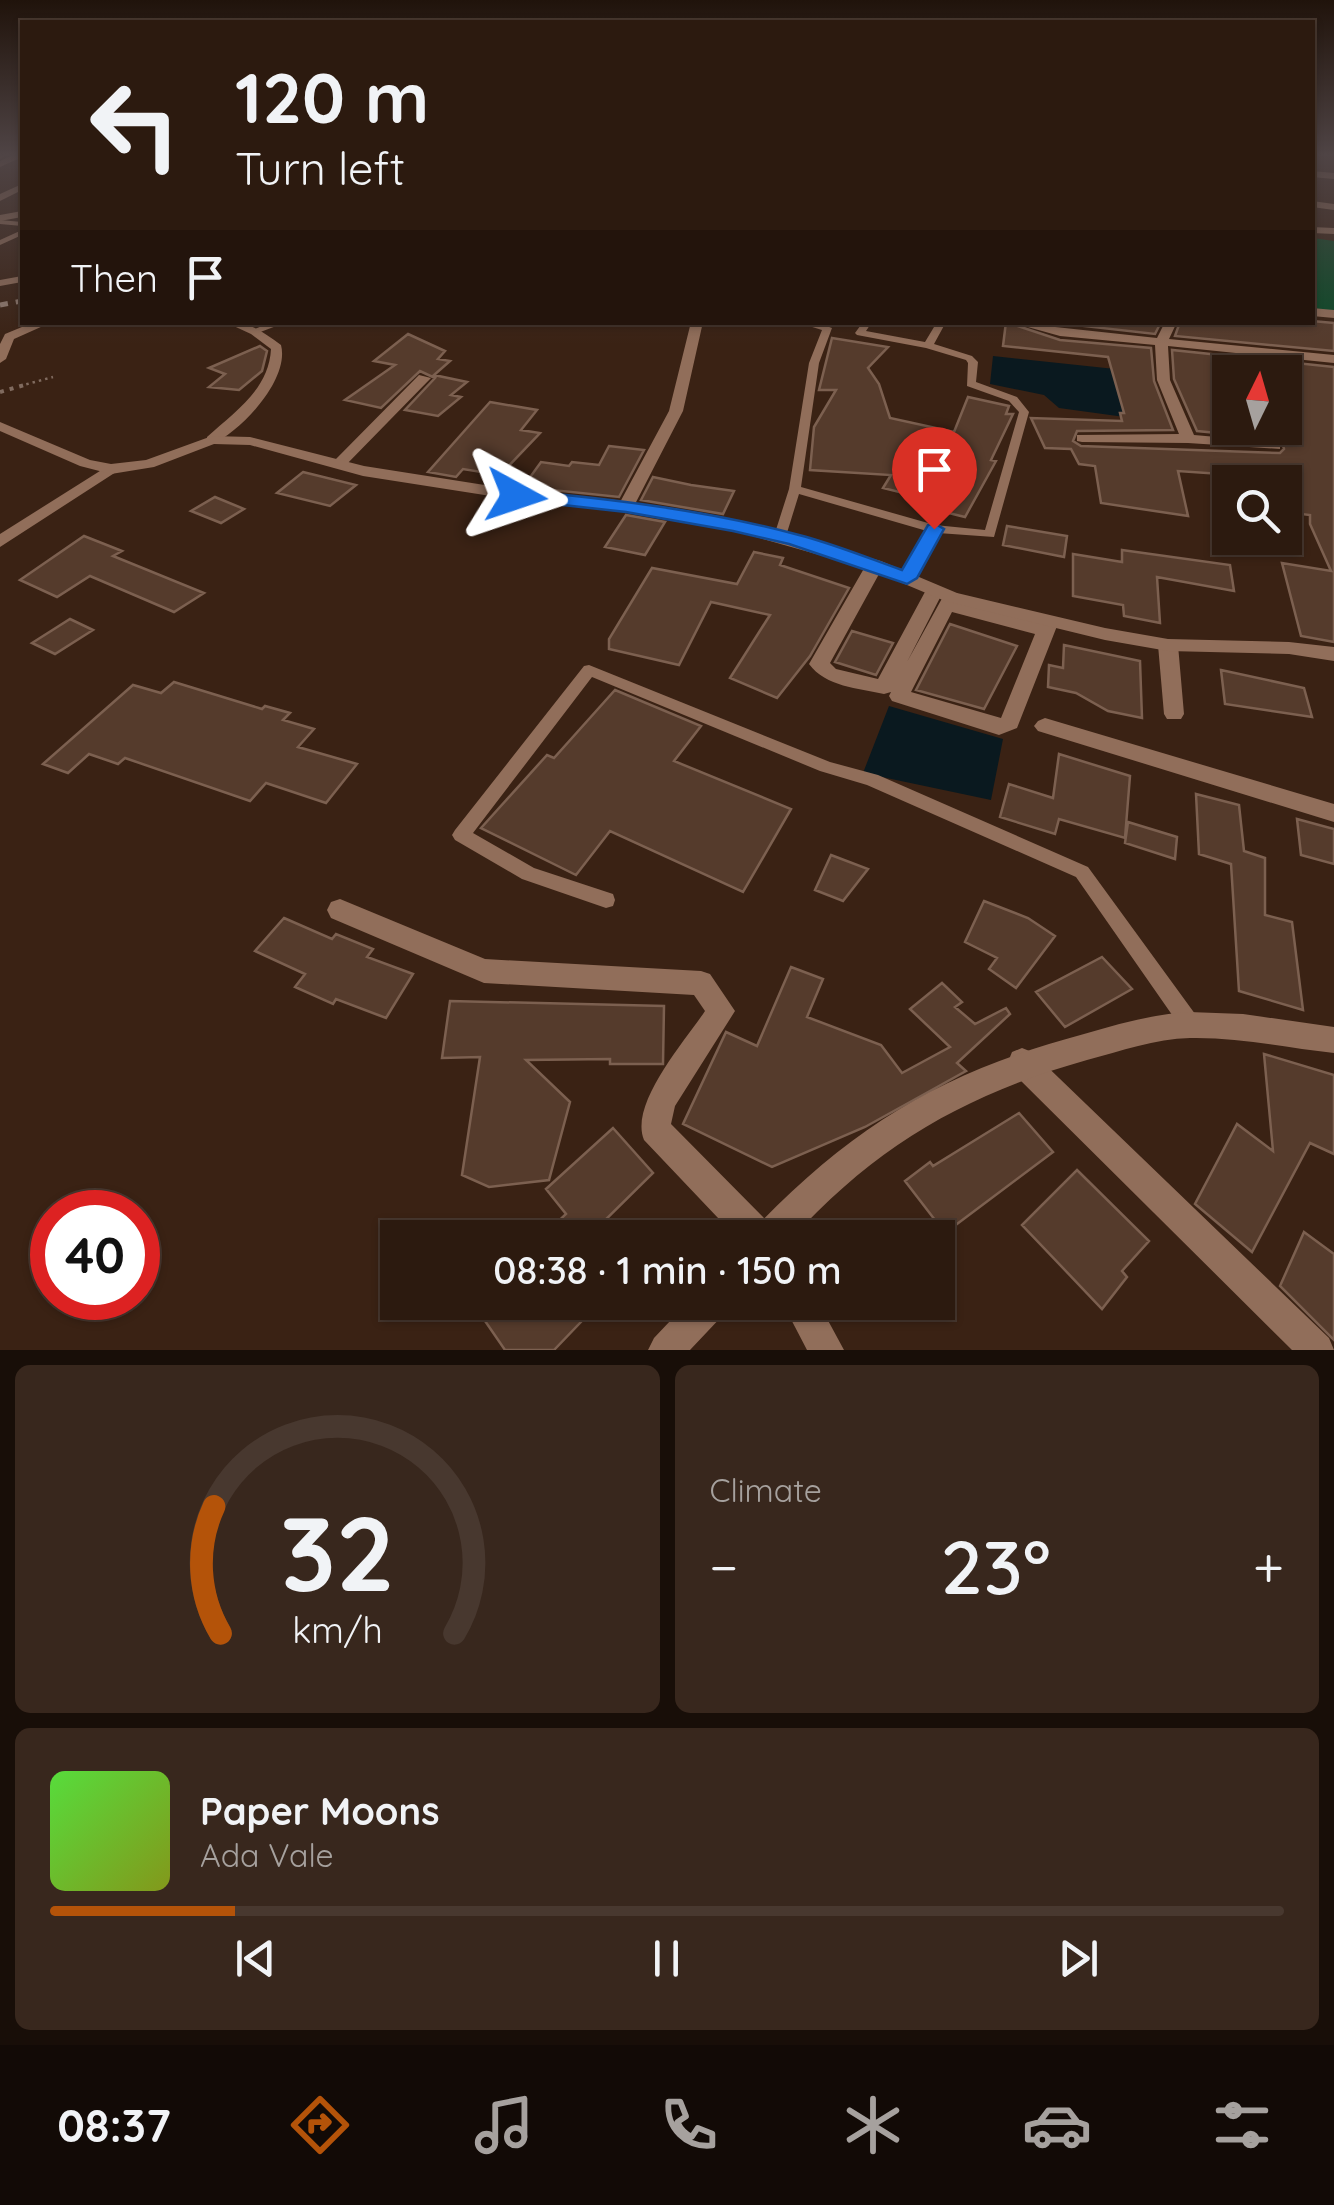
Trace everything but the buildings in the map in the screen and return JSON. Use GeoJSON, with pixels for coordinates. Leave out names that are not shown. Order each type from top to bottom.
{"type":"FeatureCollection","features":[{"type":"Feature","properties":{"kind":"street"},"geometry":{"type":"LineString","coordinates":[[0,358],[4,338],[38,325]]}},
{"type":"Feature","properties":{"kind":"street"},"geometry":{"type":"LineString","coordinates":[[212,440],[272,380],[277,348],[238,325]]}},
{"type":"Feature","properties":{"kind":"street"},"geometry":{"type":"LineString","coordinates":[[626,506],[676,411],[696,325]]}},
{"type":"Feature","properties":{"kind":"street"},"geometry":{"type":"LineString","coordinates":[[1029,325],[1060,332],[1334,359]]}},
{"type":"Feature","properties":{"kind":"street"},"geometry":{"type":"LineString","coordinates":[[1170,325],[1159,340],[1158,362],[1188,440]]}},
{"type":"Feature","properties":{"kind":"street"},"geometry":{"type":"LineString","coordinates":[[338,464],[424,378]]}},
{"type":"Feature","properties":{"kind":"street"},"geometry":{"type":"LineString","coordinates":[[0,426],[85,463],[111,470]]}},
{"type":"Feature","properties":{"kind":"street"},"geometry":{"type":"LineString","coordinates":[[1082,438],[1274,446]]}},
{"type":"Feature","properties":{"kind":"street"},"geometry":{"type":"LineString","coordinates":[[0,542],[111,470],[149,464],[212,440],[250,441],[338,464],[516,496],[626,506],[780,536],[875,565],[944,597],[1048,626],[1168,645],[1289,648],[1334,654]]}},
{"type":"Feature","properties":{"kind":"street"},"geometry":{"type":"LineString","coordinates":[[875,565],[819,664],[829,674],[884,688],[944,597]]}},
{"type":"Feature","properties":{"kind":"street"},"geometry":{"type":"LineString","coordinates":[[944,597],[898,696],[998,727],[1010,723],[1048,626]]}},
{"type":"Feature","properties":{"kind":"street"},"geometry":{"type":"LineString","coordinates":[[1168,645],[1174,714]]}},
{"type":"Feature","properties":{"kind":"street"},"geometry":{"type":"LineString","coordinates":[[1045,726],[1334,813]]}},
{"type":"Feature","properties":{"kind":"street"},"geometry":{"type":"LineString","coordinates":[[340,910],[484,971],[702,982],[721,1011],[662,1100],[655,1130],[742,1220]]}},
{"type":"Feature","properties":{"kind":"street"},"geometry":{"type":"LineString","coordinates":[[784,1220],[810,1190],[868,1143],[959,1088],[1022,1062],[1191,1024],[1334,1040]]}},
{"type":"Feature","properties":{"kind":"street"},"geometry":{"type":"LineString","coordinates":[[1022,1062],[1317,1350]]}},
{"type":"Feature","properties":{"kind":"street"},"geometry":{"type":"LineString","coordinates":[[666,1350],[695,1320]]}},
{"type":"Feature","properties":{"kind":"street"},"geometry":{"type":"LineString","coordinates":[[809,1320],[826,1350]]}},
{"type":"Feature","properties":{"kind":"lane"},"geometry":{"type":"LineString","coordinates":[[254,332],[274,325]]}},
{"type":"Feature","properties":{"kind":"lane"},"geometry":{"type":"LineString","coordinates":[[796,489],[934,529],[990,534],[1024,412],[1013,399],[971,384],[973,362],[969,358],[928,346],[813,325]]}},
{"type":"Feature","properties":{"kind":"lane"},"geometry":{"type":"LineString","coordinates":[[860,333],[866,325]]}},
{"type":"Feature","properties":{"kind":"lane"},"geometry":{"type":"LineString","coordinates":[[928,346],[940,325]]}},
{"type":"Feature","properties":{"kind":"lane"},"geometry":{"type":"LineString","coordinates":[[780,536],[796,489],[814,363],[826,328]]}},
{"type":"Feature","properties":{"kind":"lane"},"geometry":{"type":"LineString","coordinates":[[907,578],[934,529]]}},
{"type":"Feature","properties":{"kind":"lane"},"geometry":{"type":"LineString","coordinates":[[606,900],[528,874],[461,835],[589,670],[826,767],[872,780],[1082,872],[1191,1024]]}},
{"type":"Feature","properties":{"kind":"path"},"geometry":{"type":"LineString","coordinates":[[0,392],[52,377]]}},
{"type":"Feature","properties":{"kind":"green space"},"geometry":{"type":"Polygon","coordinates":[[[1315,238],[1334,241],[1334,311],[1315,308],[1315,238]]]}},
{"type":"Feature","properties":{"kind":"shaded area"},"geometry":{"type":"Polygon","coordinates":[[[993,356],[1115,369],[1132,418],[1059,408],[1044,395],[990,384],[993,356]]]}},
{"type":"Feature","properties":{"kind":"shaded area"},"geometry":{"type":"Polygon","coordinates":[[[889,706],[1003,739],[991,800],[863,773],[889,706]]]}},
{"type":"Feature","properties":{"kind":"railway"},"geometry":{"type":"LineString","coordinates":[[0,305],[20,301]]}},
{"type":"Feature","properties":{"kind":"route"},"geometry":{"type":"LineString","coordinates":[[516,496],[626,506],[733,525],[795,540],[907,578],[934,529]]}}]}
